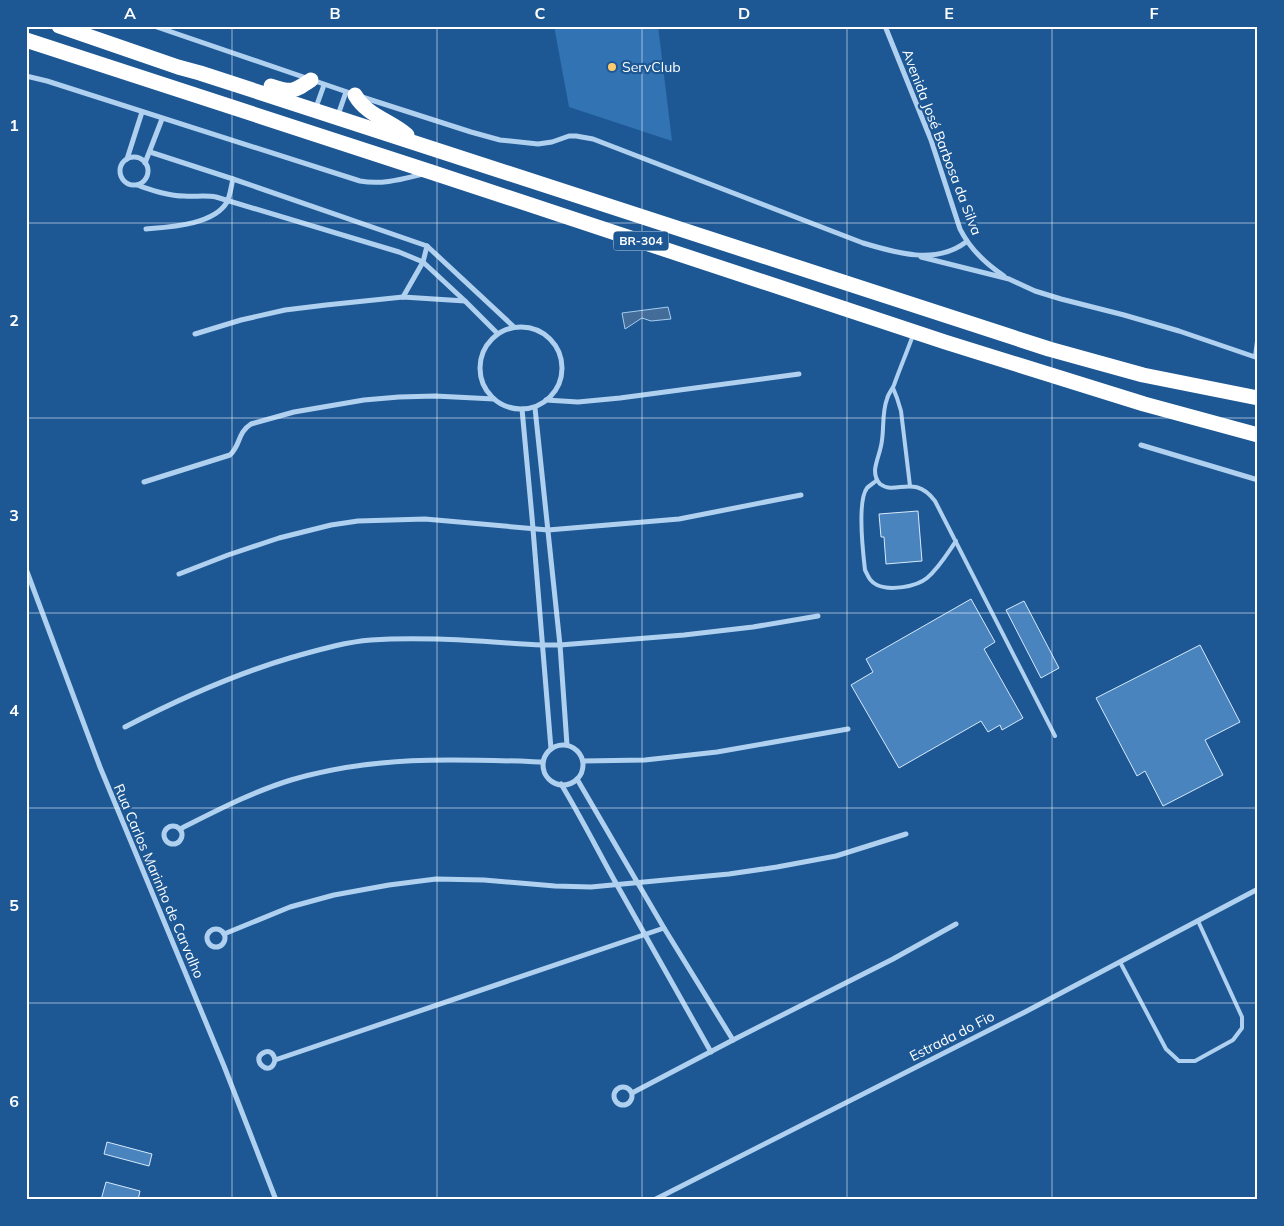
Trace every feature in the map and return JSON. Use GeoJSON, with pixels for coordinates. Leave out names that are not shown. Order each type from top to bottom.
{"type":"FeatureCollection","features":[{"type":"Feature","properties":{"kind":"highway","name":"BR-304"},"geometry":{"type":"LineString","coordinates":[[59,26],[178,67],[338,117],[415,144],[550,186],[1049,349],[1143,374],[1258,398]]}},
{"type":"Feature","properties":{"kind":"highway","name":"BR-304"},"geometry":{"type":"LineString","coordinates":[[26,40],[914,332],[1144,404],[1258,435]]}},
{"type":"Feature","properties":{"kind":"highway"},"geometry":{"type":"LineString","coordinates":[[178,67],[193,65],[212,67],[288,91],[318,83]]}},
{"type":"Feature","properties":{"kind":"highway"},"geometry":{"type":"LineString","coordinates":[[351,94],[363,107],[406,134],[415,144]]}},
{"type":"Feature","properties":{"kind":"street"},"geometry":{"type":"LineString","coordinates":[[154,26],[351,94],[500,140],[538,144],[552,142],[569,136],[593,139],[863,243],[1009,279],[1060,299],[1179,331],[1256,358]]}},
{"type":"Feature","properties":{"kind":"street","name":"Avenida José Barbosa da Silva"},"geometry":{"type":"LineString","coordinates":[[885,26],[931,140],[966,242],[988,265],[1009,279]]}},
{"type":"Feature","properties":{"kind":"street"},"geometry":{"type":"LineString","coordinates":[[26,76],[47,81],[360,181],[386,182],[431,172]]}},
{"type":"Feature","properties":{"kind":"street"},"geometry":{"type":"LineString","coordinates":[[315,110],[318,83]]}},
{"type":"Feature","properties":{"kind":"street"},"geometry":{"type":"LineString","coordinates":[[338,117],[351,94]]}},
{"type":"Feature","properties":{"kind":"street"},"geometry":{"type":"LineString","coordinates":[[128,159],[142,112]]}},
{"type":"Feature","properties":{"kind":"street"},"geometry":{"type":"LineString","coordinates":[[145,163],[162,118]]}},
{"type":"Feature","properties":{"kind":"street"},"geometry":{"type":"LineString","coordinates":[[150,152],[427,246],[514,327]]}},
{"type":"Feature","properties":{"kind":"street"},"geometry":{"type":"LineString","coordinates":[[137,185],[143,182],[147,176],[148,169],[142,160],[128,159],[120,168],[122,179],[128,184],[177,196],[207,196],[228,201],[399,252],[423,262],[466,301],[497,333]]}},
{"type":"Feature","properties":{"kind":"street"},"geometry":{"type":"LineString","coordinates":[[146,229],[209,218],[228,201],[233,179]]}},
{"type":"Feature","properties":{"kind":"street"},"geometry":{"type":"LineString","coordinates":[[912,255],[939,254],[960,247],[966,242]]}},
{"type":"Feature","properties":{"kind":"street"},"geometry":{"type":"LineString","coordinates":[[404,297],[423,262],[427,246]]}},
{"type":"Feature","properties":{"kind":"street"},"geometry":{"type":"LineString","coordinates":[[195,334],[241,320],[285,310],[404,297],[466,301]]}},
{"type":"Feature","properties":{"kind":"street"},"geometry":{"type":"LineString","coordinates":[[523,326],[536,329],[548,336],[557,346],[562,358],[562,372],[559,385],[551,396],[535,408],[510,408],[498,402],[482,384],[479,370],[481,356],[487,343],[497,333],[514,327],[523,326]]}},
{"type":"Feature","properties":{"kind":"street"},"geometry":{"type":"LineString","coordinates":[[546,400],[578,402],[620,398],[799,374]]}},
{"type":"Feature","properties":{"kind":"street"},"geometry":{"type":"LineString","coordinates":[[144,482],[230,455],[235,451],[246,428],[252,424],[294,412],[364,400],[399,397],[494,398]]}},
{"type":"Feature","properties":{"kind":"street"},"geometry":{"type":"LineString","coordinates":[[535,408],[560,645],[567,745]]}},
{"type":"Feature","properties":{"kind":"street"},"geometry":{"type":"LineString","coordinates":[[522,409],[551,749]]}},
{"type":"Feature","properties":{"kind":"street"},"geometry":{"type":"LineString","coordinates":[[1141,445],[1258,480]]}},
{"type":"Feature","properties":{"kind":"street"},"geometry":{"type":"LineString","coordinates":[[179,574],[279,538],[331,525],[358,521],[425,519],[548,530],[679,519],[801,496]]}},
{"type":"Feature","properties":{"kind":"street","name":"Rua Carlos Marinho de Carvalho"},"geometry":{"type":"LineString","coordinates":[[26,569],[100,767],[224,1066],[276,1200]]}},
{"type":"Feature","properties":{"kind":"street"},"geometry":{"type":"LineString","coordinates":[[125,727],[166,706],[262,666],[323,648],[370,640],[437,639],[560,645],[684,635],[753,627],[818,616]]}},
{"type":"Feature","properties":{"kind":"street"},"geometry":{"type":"LineString","coordinates":[[583,761],[645,760],[717,752],[848,729]]}},
{"type":"Feature","properties":{"kind":"street"},"geometry":{"type":"LineString","coordinates":[[567,745],[576,749],[580,754],[583,761],[581,774],[577,779],[569,783],[553,782],[547,777],[544,770],[543,762],[546,754],[557,746],[567,745]]}},
{"type":"Feature","properties":{"kind":"street"},"geometry":{"type":"LineString","coordinates":[[180,829],[254,793],[291,780],[345,767],[397,760],[462,759],[543,762]]}},
{"type":"Feature","properties":{"kind":"street"},"geometry":{"type":"LineString","coordinates":[[577,779],[664,928],[733,1040]]}},
{"type":"Feature","properties":{"kind":"street"},"geometry":{"type":"LineString","coordinates":[[561,784],[711,1052]]}},
{"type":"Feature","properties":{"kind":"street"},"geometry":{"type":"LineString","coordinates":[[224,934],[290,907],[334,894],[389,884],[436,879],[591,887],[638,883],[777,867],[836,856],[906,834]]}},
{"type":"Feature","properties":{"kind":"street","name":"Estrada do Fio"},"geometry":{"type":"LineString","coordinates":[[654,1200],[1025,1012],[1258,889]]}},
{"type":"Feature","properties":{"kind":"street"},"geometry":{"type":"LineString","coordinates":[[632,1093],[893,959],[956,924]]}},
{"type":"Feature","properties":{"kind":"street"},"geometry":{"type":"LineString","coordinates":[[276,1060],[664,928]]}},
{"type":"Feature","properties":{"kind":"lane"},"geometry":{"type":"LineString","coordinates":[[914,332],[893,388],[887,398],[884,411],[882,442],[875,472],[877,480],[882,486],[918,487],[926,490],[936,501],[1056,736]]}},
{"type":"Feature","properties":{"kind":"lane"},"geometry":{"type":"LineString","coordinates":[[1256,358],[1258,333]]}},
{"type":"Feature","properties":{"kind":"lane"},"geometry":{"type":"LineString","coordinates":[[893,388],[901,411],[910,486]]}},
{"type":"Feature","properties":{"kind":"lane"},"geometry":{"type":"LineString","coordinates":[[877,480],[867,488],[861,509],[865,570],[869,579],[877,585],[887,587],[912,586],[924,580],[934,571],[956,541]]}},
{"type":"Feature","properties":{"kind":"lane"},"geometry":{"type":"LineString","coordinates":[[1120,962],[1166,1049],[1179,1060],[1195,1061],[1233,1040],[1242,1028],[1242,1017],[1198,921]]}},
{"type":"Feature","properties":{"kind":"shaded area","name":"ServClub"},"geometry":{"type":"Polygon","coordinates":[[[554,26],[658,26],[672,141],[569,107],[554,26]]]}},
{"type":"Feature","properties":{"kind":"shaded area"},"geometry":{"type":"Polygon","coordinates":[[[668,307],[671,319],[651,321],[642,318],[625,329],[622,313],[668,307]]]}},
{"type":"Feature","properties":{"kind":"building"},"geometry":{"type":"Polygon","coordinates":[[[918,511],[922,561],[886,564],[884,537],[881,537],[879,514],[918,511]]]}},
{"type":"Feature","properties":{"kind":"building"},"geometry":{"type":"Polygon","coordinates":[[[971,599],[995,642],[984,649],[1023,718],[1002,730],[1000,725],[988,732],[981,721],[899,768],[851,685],[873,672],[866,659],[971,599]]]}},
{"type":"Feature","properties":{"kind":"building"},"geometry":{"type":"Polygon","coordinates":[[[1024,601],[1059,668],[1041,678],[1006,610],[1024,601]]]}},
{"type":"Feature","properties":{"kind":"building"},"geometry":{"type":"Polygon","coordinates":[[[1200,645],[1240,722],[1205,740],[1223,775],[1163,806],[1145,771],[1137,776],[1096,698],[1200,645]]]}},
{"type":"Feature","properties":{"kind":"building"},"geometry":{"type":"Polygon","coordinates":[[[107,1142],[152,1154],[149,1166],[104,1154],[107,1142]]]}},
{"type":"Feature","properties":{"kind":"building"},"geometry":{"type":"Polygon","coordinates":[[[106,1182],[140,1191],[138,1200],[101,1200],[106,1182]]]}},
{"type":"Feature","properties":{"kind":"place","name":"ServClub"},"geometry":{"type":"Point","coordinates":[612,67]}}]}
